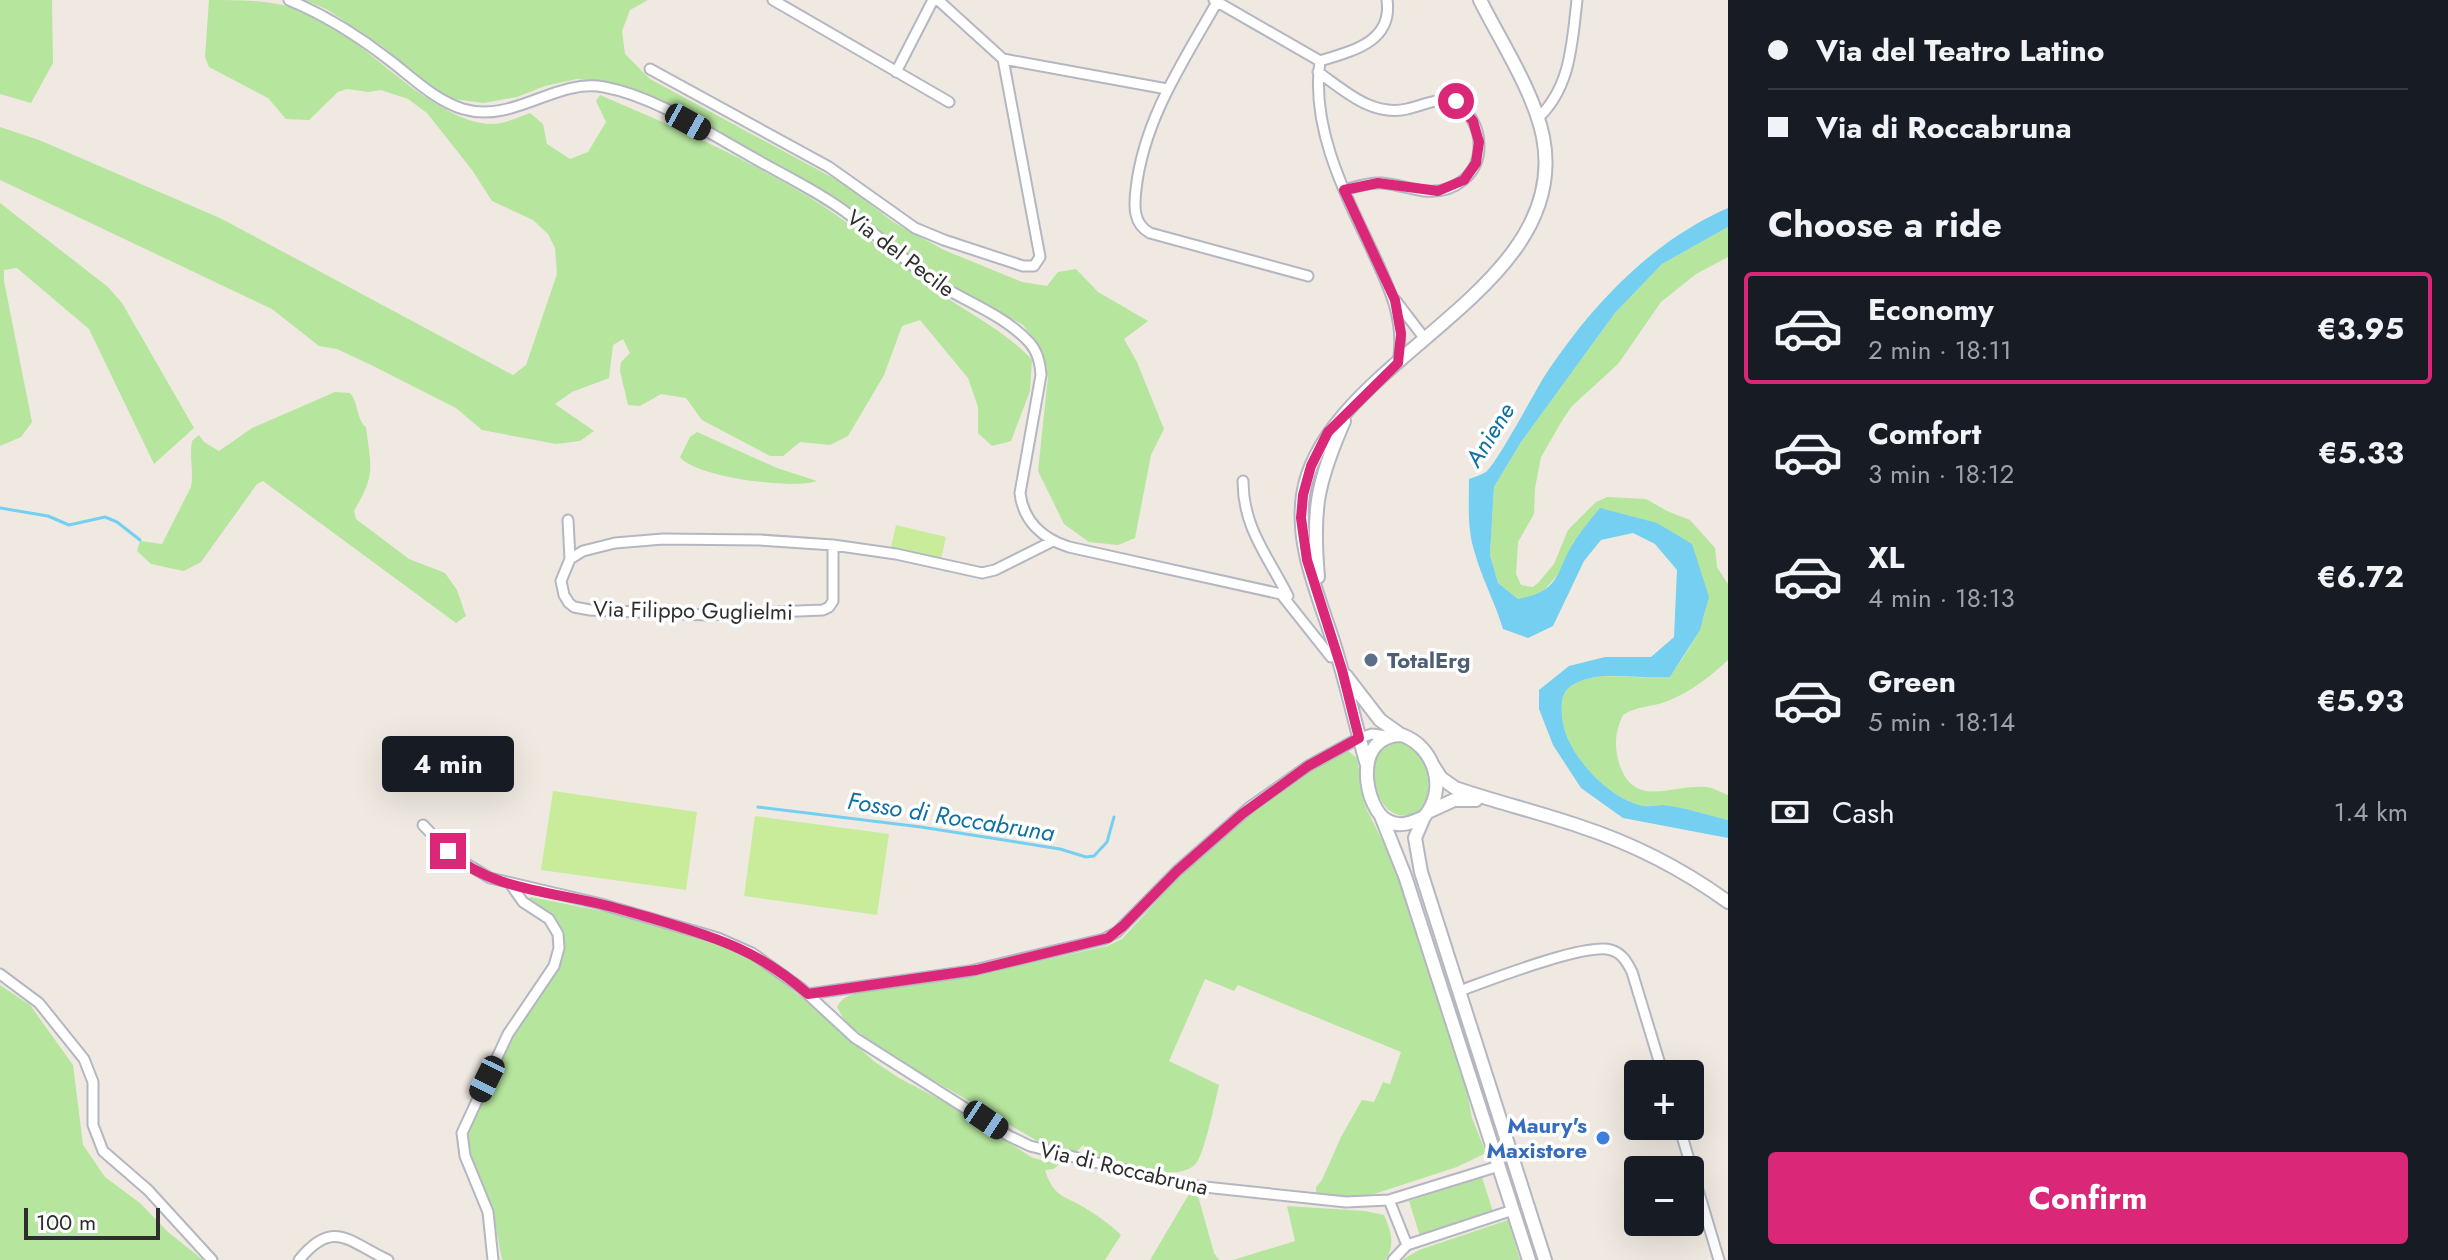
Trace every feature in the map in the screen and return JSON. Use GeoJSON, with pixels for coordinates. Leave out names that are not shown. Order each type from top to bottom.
{"type":"FeatureCollection","features":[{"type":"Feature","properties":{"kind":"main road"},"geometry":{"type":"LineString","coordinates":[[1480,0],[1543,137],[1545,164],[1540,197],[1530,222],[1492,277],[1331,429],[1318,449],[1303,495],[1303,539],[1342,670],[1367,765],[1370,791],[1405,876],[1529,1260]]}},
{"type":"Feature","properties":{"kind":"main road"},"geometry":{"type":"LineString","coordinates":[[1342,670],[1380,720],[1421,745],[1441,778],[1451,786],[1582,827],[1656,860],[1728,902]]}},
{"type":"Feature","properties":{"kind":"main road"},"geometry":{"type":"LineString","coordinates":[[1367,765],[1375,744],[1387,736],[1402,735]]}},
{"type":"Feature","properties":{"kind":"main road"},"geometry":{"type":"LineString","coordinates":[[1432,764],[1436,795],[1416,832],[1416,854],[1545,1260]]}},
{"type":"Feature","properties":{"kind":"main road"},"geometry":{"type":"LineString","coordinates":[[1381,816],[1388,822],[1402,824],[1454,800],[1492,801]]}},
{"type":"Feature","properties":{"kind":"street","name":"Via del Pecile"},"geometry":{"type":"LineString","coordinates":[[289,0],[338,24],[429,91],[463,109],[499,112],[591,86],[614,90],[670,112],[829,200],[928,277],[1011,327],[1032,345],[1041,367],[1021,498],[1032,524],[1053,541]]}},
{"type":"Feature","properties":{"kind":"street"},"geometry":{"type":"LineString","coordinates":[[773,0],[949,102]]}},
{"type":"Feature","properties":{"kind":"street"},"geometry":{"type":"LineString","coordinates":[[896,72],[935,0],[1003,59],[1167,89]]}},
{"type":"Feature","properties":{"kind":"street"},"geometry":{"type":"LineString","coordinates":[[1319,66],[1378,35],[1387,20],[1387,0]]}},
{"type":"Feature","properties":{"kind":"street"},"geometry":{"type":"LineString","coordinates":[[1537,119],[1554,102],[1564,83],[1577,0]]}},
{"type":"Feature","properties":{"kind":"street"},"geometry":{"type":"LineString","coordinates":[[1308,276],[1150,233],[1139,226],[1135,202],[1140,161],[1152,123],[1167,89],[1216,1],[1319,66],[1357,100],[1379,109],[1396,111],[1436,101],[1454,100],[1463,107],[1478,135],[1478,154],[1473,170],[1464,180],[1454,186],[1431,191],[1375,183],[1344,190]]}},
{"type":"Feature","properties":{"kind":"street","name":"Via del Pecile"},"geometry":{"type":"LineString","coordinates":[[650,69],[829,167],[915,228],[1023,266],[1037,264],[1040,257],[1003,59]]}},
{"type":"Feature","properties":{"kind":"street"},"geometry":{"type":"LineString","coordinates":[[1319,66],[1317,94],[1344,190],[1395,300],[1425,339]]}},
{"type":"Feature","properties":{"kind":"street"},"geometry":{"type":"LineString","coordinates":[[1395,300],[1401,334],[1398,363]]}},
{"type":"Feature","properties":{"kind":"street"},"geometry":{"type":"LineString","coordinates":[[1243,481],[1244,507],[1250,526],[1293,607]]}},
{"type":"Feature","properties":{"kind":"street"},"geometry":{"type":"LineString","coordinates":[[568,520],[570,559],[605,544],[645,540],[740,539],[888,552],[982,573],[995,570],[1053,541],[1281,594],[1331,657],[1338,655]]}},
{"type":"Feature","properties":{"kind":"street","name":"Via Filippo Guglielmi"},"geometry":{"type":"LineString","coordinates":[[570,559],[562,573],[562,590],[569,603],[582,609],[706,615],[807,611],[826,609],[832,603],[833,545]]}},
{"type":"Feature","properties":{"kind":"street"},"geometry":{"type":"LineString","coordinates":[[808,994],[976,970],[1108,938],[1242,814],[1308,766],[1359,738],[1372,734],[1387,736]]}},
{"type":"Feature","properties":{"kind":"street","name":"Via di Roccabruna"},"geometry":{"type":"LineString","coordinates":[[423,825],[464,864],[483,875],[511,885],[601,904],[718,938],[752,953],[808,994],[855,1038],[1009,1136],[1030,1146],[1197,1187],[1339,1202],[1389,1200],[1499,1166]]}},
{"type":"Feature","properties":{"kind":"street"},"geometry":{"type":"LineString","coordinates":[[493,1260],[489,1215],[465,1156],[462,1133],[508,1034],[554,966],[559,948],[559,937],[553,923],[546,915],[523,902],[511,885]]}},
{"type":"Feature","properties":{"kind":"street"},"geometry":{"type":"LineString","coordinates":[[1459,991],[1591,949],[1612,950],[1621,955],[1630,967],[1659,1060]]}},
{"type":"Feature","properties":{"kind":"street"},"geometry":{"type":"LineString","coordinates":[[0,974],[39,1003],[86,1062],[93,1082],[93,1125],[103,1151],[148,1190],[212,1260]]}},
{"type":"Feature","properties":{"kind":"street"},"geometry":{"type":"LineString","coordinates":[[1683,1140],[1719,1260]]}},
{"type":"Feature","properties":{"kind":"street"},"geometry":{"type":"LineString","coordinates":[[1389,1200],[1407,1245]]}},
{"type":"Feature","properties":{"kind":"street"},"geometry":{"type":"LineString","coordinates":[[1393,1260],[1407,1245],[1513,1210]]}},
{"type":"Feature","properties":{"kind":"street"},"geometry":{"type":"LineString","coordinates":[[299,1260],[314,1244],[337,1235],[347,1237],[388,1260]]}},
{"type":"Feature","properties":{"kind":"green space"},"geometry":{"type":"Polygon","coordinates":[[[0,0],[52,0],[53,63],[31,103],[0,94],[0,0]]]}},
{"type":"Feature","properties":{"kind":"green space"},"geometry":{"type":"Polygon","coordinates":[[[209,0],[277,4],[317,16],[431,101],[455,114],[479,123],[501,123],[530,113],[543,124],[547,144],[570,159],[588,152],[606,122],[596,101],[600,95],[775,177],[834,213],[933,288],[997,330],[1032,360],[1030,391],[1011,441],[992,446],[978,433],[978,407],[968,378],[920,320],[902,326],[884,375],[848,436],[830,445],[800,442],[783,456],[770,456],[702,420],[686,398],[661,394],[640,406],[628,405],[620,371],[621,362],[630,353],[623,339],[613,345],[609,378],[572,392],[555,404],[594,431],[580,441],[556,444],[482,430],[456,408],[337,349],[319,346],[272,309],[0,180],[0,127],[39,140],[222,219],[513,375],[526,365],[557,274],[555,248],[548,234],[533,220],[492,201],[427,113],[408,99],[381,90],[347,89],[338,92],[309,120],[286,119],[268,98],[209,67],[205,57],[209,0]]]}},
{"type":"Feature","properties":{"kind":"green space"},"geometry":{"type":"Polygon","coordinates":[[[305,0],[648,0],[630,10],[622,31],[625,54],[650,79],[846,185],[893,222],[944,250],[1022,282],[1047,286],[1058,272],[1076,269],[1098,292],[1148,321],[1124,339],[1137,362],[1164,429],[1151,455],[1135,538],[1118,545],[1089,542],[1064,524],[1038,471],[1048,377],[1037,342],[1023,325],[929,272],[883,238],[850,207],[657,100],[608,82],[577,79],[545,86],[517,97],[483,103],[446,98],[382,46],[328,10],[305,0]]]}},
{"type":"Feature","properties":{"kind":"green space"},"geometry":{"type":"Polygon","coordinates":[[[0,203],[108,287],[122,303],[194,428],[154,464],[89,329],[17,268],[4,270],[4,281],[32,422],[21,437],[0,446],[0,203]]]}},
{"type":"Feature","properties":{"kind":"green space"},"geometry":{"type":"Polygon","coordinates":[[[1728,227],[1728,257],[1696,274],[1661,302],[1618,364],[1572,406],[1563,419],[1541,457],[1534,514],[1518,542],[1516,574],[1521,585],[1533,587],[1538,583],[1554,564],[1568,530],[1596,502],[1607,497],[1646,499],[1690,520],[1715,548],[1717,567],[1728,584],[1728,660],[1682,694],[1623,715],[1616,745],[1619,763],[1634,786],[1655,792],[1692,787],[1714,789],[1728,795],[1728,820],[1670,806],[1644,806],[1617,794],[1580,759],[1565,730],[1562,716],[1566,690],[1585,680],[1609,676],[1670,677],[1699,629],[1706,602],[1706,589],[1701,576],[1680,548],[1657,523],[1574,541],[1562,570],[1540,595],[1518,599],[1498,583],[1490,555],[1494,487],[1521,442],[1615,313],[1662,264],[1728,227]]]}},
{"type":"Feature","properties":{"kind":"green space"},"geometry":{"type":"Polygon","coordinates":[[[335,392],[350,393],[366,427],[370,470],[366,488],[354,511],[356,519],[409,559],[445,573],[457,590],[466,616],[456,623],[263,481],[257,484],[201,562],[184,571],[151,564],[137,551],[140,541],[162,544],[191,487],[192,441],[199,435],[219,451],[252,428],[335,392]]]}},
{"type":"Feature","properties":{"kind":"green space"},"geometry":{"type":"Polygon","coordinates":[[[697,432],[777,468],[817,481],[767,483],[724,476],[689,464],[680,457],[690,437],[697,432]]]}},
{"type":"Feature","properties":{"kind":"green space"},"geometry":{"type":"Polygon","coordinates":[[[896,525],[946,537],[941,559],[891,547],[896,525]]]}},
{"type":"Feature","properties":{"kind":"green space"},"geometry":{"type":"Polygon","coordinates":[[[1402,741],[1411,746],[1424,762],[1428,783],[1421,812],[1405,816],[1393,813],[1384,804],[1375,779],[1375,766],[1383,746],[1402,741]]]}},
{"type":"Feature","properties":{"kind":"green space"},"geometry":{"type":"Polygon","coordinates":[[[1348,751],[1357,758],[1365,806],[1394,864],[1467,1092],[1472,1118],[1486,1153],[1457,1167],[1371,1195],[1316,1195],[1316,1187],[1362,1100],[1374,1102],[1383,1082],[1390,1084],[1401,1052],[1238,985],[1234,991],[1205,979],[1169,1061],[1219,1085],[1200,1156],[1189,1169],[1177,1172],[1129,1167],[1089,1156],[1091,1151],[1083,1145],[1075,1153],[1039,1142],[887,1053],[846,1023],[837,1007],[844,998],[861,992],[959,979],[1107,946],[1122,939],[1176,880],[1281,788],[1301,774],[1348,751]]]}},
{"type":"Feature","properties":{"kind":"green space"},"geometry":{"type":"Polygon","coordinates":[[[553,791],[697,812],[686,890],[541,870],[553,791]]]}},
{"type":"Feature","properties":{"kind":"green space"},"geometry":{"type":"Polygon","coordinates":[[[755,816],[889,834],[877,915],[744,896],[755,816]]]}},
{"type":"Feature","properties":{"kind":"green space"},"geometry":{"type":"Polygon","coordinates":[[[531,897],[631,917],[733,950],[754,960],[875,1062],[1033,1158],[1059,1164],[1054,1169],[1045,1170],[1056,1191],[1099,1217],[1121,1235],[1105,1260],[502,1260],[493,1212],[467,1146],[468,1132],[513,1038],[558,968],[564,950],[558,922],[526,900],[531,897]]]}},
{"type":"Feature","properties":{"kind":"green space"},"geometry":{"type":"Polygon","coordinates":[[[0,985],[30,1005],[73,1065],[83,1145],[105,1177],[140,1203],[168,1232],[203,1260],[0,1260],[0,985]]]}},
{"type":"Feature","properties":{"kind":"green space"},"geometry":{"type":"Polygon","coordinates":[[[1482,1177],[1493,1212],[1420,1236],[1409,1201],[1482,1177]]]}},
{"type":"Feature","properties":{"kind":"green space"},"geometry":{"type":"Polygon","coordinates":[[[1189,1194],[1198,1196],[1214,1253],[1219,1260],[1150,1260],[1189,1194]]]}},
{"type":"Feature","properties":{"kind":"green space"},"geometry":{"type":"Polygon","coordinates":[[[1287,1206],[1384,1215],[1391,1238],[1385,1260],[1233,1260],[1295,1241],[1287,1206]]]}},
{"type":"Feature","properties":{"kind":"green space"},"geometry":{"type":"Polygon","coordinates":[[[1508,1220],[1520,1260],[1402,1260],[1419,1250],[1508,1220]]]}},
{"type":"Feature","properties":{"kind":"water"},"geometry":{"type":"Polygon","coordinates":[[[1728,208],[1728,227],[1662,264],[1615,313],[1521,442],[1494,487],[1490,555],[1498,583],[1518,599],[1544,590],[1551,584],[1576,539],[1600,508],[1657,523],[1692,544],[1709,597],[1700,630],[1670,677],[1608,676],[1585,680],[1566,690],[1562,716],[1565,730],[1580,759],[1603,784],[1631,802],[1644,806],[1671,806],[1728,820],[1728,838],[1623,818],[1581,788],[1553,745],[1539,709],[1539,690],[1569,666],[1605,657],[1651,657],[1674,637],[1677,570],[1655,544],[1633,533],[1601,540],[1584,561],[1553,626],[1528,638],[1503,629],[1480,570],[1470,533],[1469,479],[1486,472],[1491,466],[1544,377],[1602,302],[1624,279],[1673,239],[1728,208]]]}},
{"type":"Feature","properties":{"kind":"waterway","name":"Fosso di Roccabruna"},"geometry":{"type":"LineString","coordinates":[[0,508],[48,516],[69,525],[105,517],[117,522],[140,540]]}},
{"type":"Feature","properties":{"kind":"waterway","name":"Fosso di Roccabruna"},"geometry":{"type":"LineString","coordinates":[[758,807],[921,827],[1060,849],[1086,857],[1094,856],[1107,842],[1114,817]]}},
{"type":"Feature","properties":{"kind":"place","name":"TotalErg"},"geometry":{"type":"Point","coordinates":[1371,660]}},
{"type":"Feature","properties":{"kind":"place","name":"Maury's Maxistore"},"geometry":{"type":"Point","coordinates":[1603,1138]}},
{"type":"Feature","properties":{"kind":"route"},"geometry":{"type":"LineString","coordinates":[[448,851],[473,870],[511,885],[601,904],[718,938],[752,953],[808,994],[976,970],[1093,943],[1114,934],[1168,879],[1242,814],[1308,766],[1359,738],[1342,670],[1307,560],[1301,518],[1303,495],[1311,466],[1328,432],[1398,363],[1401,334],[1395,300],[1344,190],[1378,183],[1438,191],[1464,180],[1476,163],[1479,142],[1473,121],[1456,101]]}},
{"type":"Feature","properties":{"kind":"water label","name":"Aniene"},"geometry":{"type":"Point","coordinates":[1490,435]}}]}
